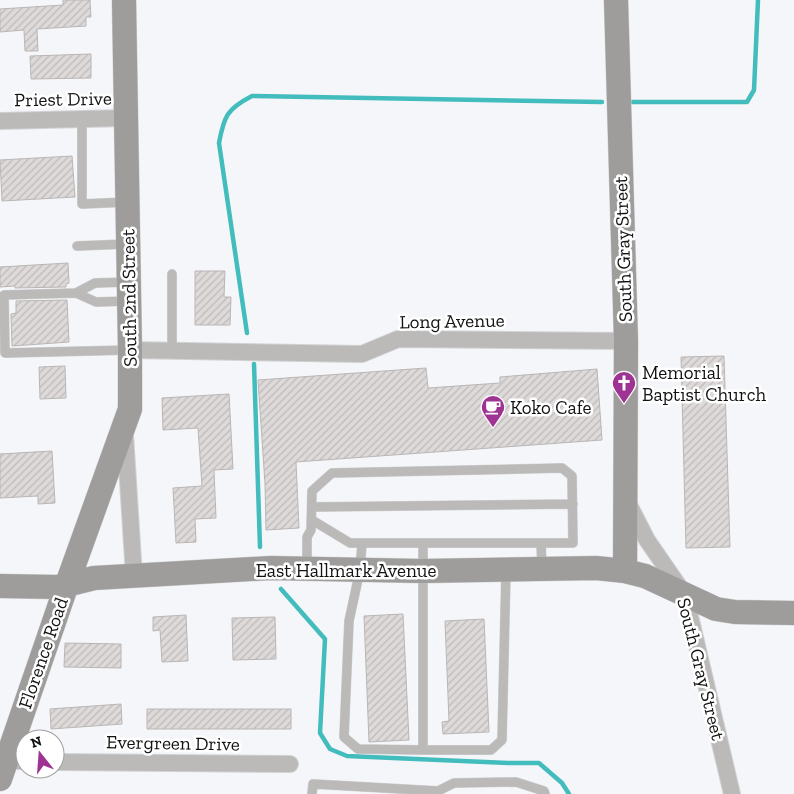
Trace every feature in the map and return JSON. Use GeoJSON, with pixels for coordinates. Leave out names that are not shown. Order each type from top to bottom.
{"type":"FeatureCollection","features":[{"type":"Feature","properties":{"kind":"street","name":"South 2nd Street"},"geometry":{"type":"LineString","coordinates":[[67,584],[130,409],[130,292],[124,0]]}},
{"type":"Feature","properties":{"kind":"street","name":"South Gray Street"},"geometry":{"type":"LineString","coordinates":[[616,0],[626,341],[625,570]]}},
{"type":"Feature","properties":{"kind":"street","name":"Priest Drive"},"geometry":{"type":"LineString","coordinates":[[0,121],[126,118]]}},
{"type":"Feature","properties":{"kind":"street","name":"Long Avenue"},"geometry":{"type":"LineString","coordinates":[[130,350],[362,354],[398,339],[626,341]]}},
{"type":"Feature","properties":{"kind":"street"},"geometry":{"type":"LineString","coordinates":[[124,424],[134,576]]}},
{"type":"Feature","properties":{"kind":"street","name":"South Gray Street"},"geometry":{"type":"LineString","coordinates":[[626,498],[647,540],[685,595],[732,794]]}},
{"type":"Feature","properties":{"kind":"street","name":"East Hallmark Avenue"},"geometry":{"type":"LineString","coordinates":[[0,586],[58,587],[94,578],[270,568],[422,571],[596,568],[625,570],[645,576],[716,609],[794,613]]}},
{"type":"Feature","properties":{"kind":"street","name":"Florence Road"},"geometry":{"type":"LineString","coordinates":[[8,766],[67,584]]}},
{"type":"Feature","properties":{"kind":"street","name":"Evergreen Drive"},"geometry":{"type":"LineString","coordinates":[[65,762],[290,764]]}},
{"type":"Feature","properties":{"kind":"lane"},"geometry":{"type":"LineString","coordinates":[[82,119],[82,204],[128,202]]}},
{"type":"Feature","properties":{"kind":"lane"},"geometry":{"type":"LineString","coordinates":[[77,246],[129,244]]}},
{"type":"Feature","properties":{"kind":"lane"},"geometry":{"type":"LineString","coordinates":[[172,274],[172,350]]}},
{"type":"Feature","properties":{"kind":"lane"},"geometry":{"type":"LineString","coordinates":[[76,293],[95,283],[130,292]]}},
{"type":"Feature","properties":{"kind":"lane"},"geometry":{"type":"LineString","coordinates":[[130,292],[96,302],[76,293],[4,295],[5,353],[130,350]]}},
{"type":"Feature","properties":{"kind":"lane"},"geometry":{"type":"LineString","coordinates":[[307,569],[306,538],[311,530],[312,491],[332,473],[562,468],[572,476],[573,543],[350,543],[312,520]]}},
{"type":"Feature","properties":{"kind":"lane"},"geometry":{"type":"LineString","coordinates":[[312,507],[572,504]]}},
{"type":"Feature","properties":{"kind":"lane"},"geometry":{"type":"LineString","coordinates":[[362,543],[360,570],[349,621],[344,737],[358,749],[491,750],[502,740],[506,570]]}},
{"type":"Feature","properties":{"kind":"lane"},"geometry":{"type":"LineString","coordinates":[[423,543],[423,750]]}},
{"type":"Feature","properties":{"kind":"lane"},"geometry":{"type":"LineString","coordinates":[[542,544],[542,569]]}},
{"type":"Feature","properties":{"kind":"lane"},"geometry":{"type":"LineString","coordinates":[[312,794],[313,784],[438,793],[454,783],[516,782],[544,791],[545,794]]}},
{"type":"Feature","properties":{"kind":"building"},"geometry":{"type":"Polygon","coordinates":[[[63,0],[90,0],[91,17],[86,17],[86,26],[37,29],[38,51],[25,51],[24,30],[0,32],[0,9],[63,5],[63,0]]]}},
{"type":"Feature","properties":{"kind":"building"},"geometry":{"type":"Polygon","coordinates":[[[91,54],[91,78],[31,79],[30,56],[91,54]]]}},
{"type":"Feature","properties":{"kind":"building"},"geometry":{"type":"Polygon","coordinates":[[[72,156],[75,197],[2,201],[0,160],[72,156]]]}},
{"type":"Feature","properties":{"kind":"building"},"geometry":{"type":"Polygon","coordinates":[[[68,263],[69,283],[66,284],[66,287],[0,287],[0,267],[68,263]]]}},
{"type":"Feature","properties":{"kind":"building"},"geometry":{"type":"Polygon","coordinates":[[[195,271],[225,271],[224,297],[231,297],[230,325],[195,325],[195,271]]]}},
{"type":"Feature","properties":{"kind":"building"},"geometry":{"type":"Polygon","coordinates":[[[67,300],[69,342],[12,346],[11,314],[16,313],[16,301],[67,300]]]}},
{"type":"Feature","properties":{"kind":"building"},"geometry":{"type":"Polygon","coordinates":[[[724,356],[730,547],[686,548],[681,357],[724,356]]]}},
{"type":"Feature","properties":{"kind":"building"},"geometry":{"type":"Polygon","coordinates":[[[65,366],[66,398],[40,399],[39,367],[65,366]]]}},
{"type":"Feature","properties":{"kind":"building"},"geometry":{"type":"Polygon","coordinates":[[[426,368],[428,388],[500,383],[500,377],[597,369],[602,440],[296,462],[299,528],[266,530],[258,380],[426,368]]]}},
{"type":"Feature","properties":{"kind":"building"},"geometry":{"type":"Polygon","coordinates":[[[229,394],[233,469],[214,470],[216,518],[195,519],[196,542],[176,543],[173,488],[202,486],[198,428],[163,430],[162,398],[229,394]]]}},
{"type":"Feature","properties":{"kind":"building"},"geometry":{"type":"Polygon","coordinates":[[[52,451],[55,503],[38,504],[38,496],[0,498],[0,454],[52,451]]]}},
{"type":"Feature","properties":{"kind":"building"},"geometry":{"type":"Polygon","coordinates":[[[403,614],[409,740],[369,742],[364,616],[403,614]]]}},
{"type":"Feature","properties":{"kind":"building"},"geometry":{"type":"Polygon","coordinates":[[[186,615],[188,661],[162,662],[160,630],[153,631],[153,617],[186,615]]]}},
{"type":"Feature","properties":{"kind":"building"},"geometry":{"type":"Polygon","coordinates":[[[275,617],[276,659],[233,660],[232,618],[275,617]]]}},
{"type":"Feature","properties":{"kind":"building"},"geometry":{"type":"Polygon","coordinates":[[[484,619],[489,732],[443,734],[442,722],[449,721],[445,621],[484,619]]]}},
{"type":"Feature","properties":{"kind":"building"},"geometry":{"type":"Polygon","coordinates":[[[65,643],[121,644],[121,668],[64,667],[65,643]]]}},
{"type":"Feature","properties":{"kind":"building"},"geometry":{"type":"Polygon","coordinates":[[[121,704],[122,724],[51,729],[50,709],[121,704]]]}},
{"type":"Feature","properties":{"kind":"building"},"geometry":{"type":"Polygon","coordinates":[[[147,709],[291,709],[291,729],[147,729],[147,709]]]}},
{"type":"Feature","properties":{"kind":"waterway"},"geometry":{"type":"LineString","coordinates":[[632,102],[747,102],[754,90],[758,0]]}},
{"type":"Feature","properties":{"kind":"waterway"},"geometry":{"type":"LineString","coordinates":[[247,333],[219,143],[225,120],[237,105],[252,96],[602,102]]}},
{"type":"Feature","properties":{"kind":"waterway"},"geometry":{"type":"LineString","coordinates":[[254,364],[260,547]]}},
{"type":"Feature","properties":{"kind":"waterway"},"geometry":{"type":"LineString","coordinates":[[281,589],[325,639],[320,733],[330,749],[347,756],[539,763],[562,783],[569,794]]}},
{"type":"Feature","properties":{"kind":"place","name":"Memorial Baptist Church"},"geometry":{"type":"Point","coordinates":[624,404]}},
{"type":"Feature","properties":{"kind":"place","name":"Koko Cafe"},"geometry":{"type":"Point","coordinates":[493,428]}}]}
